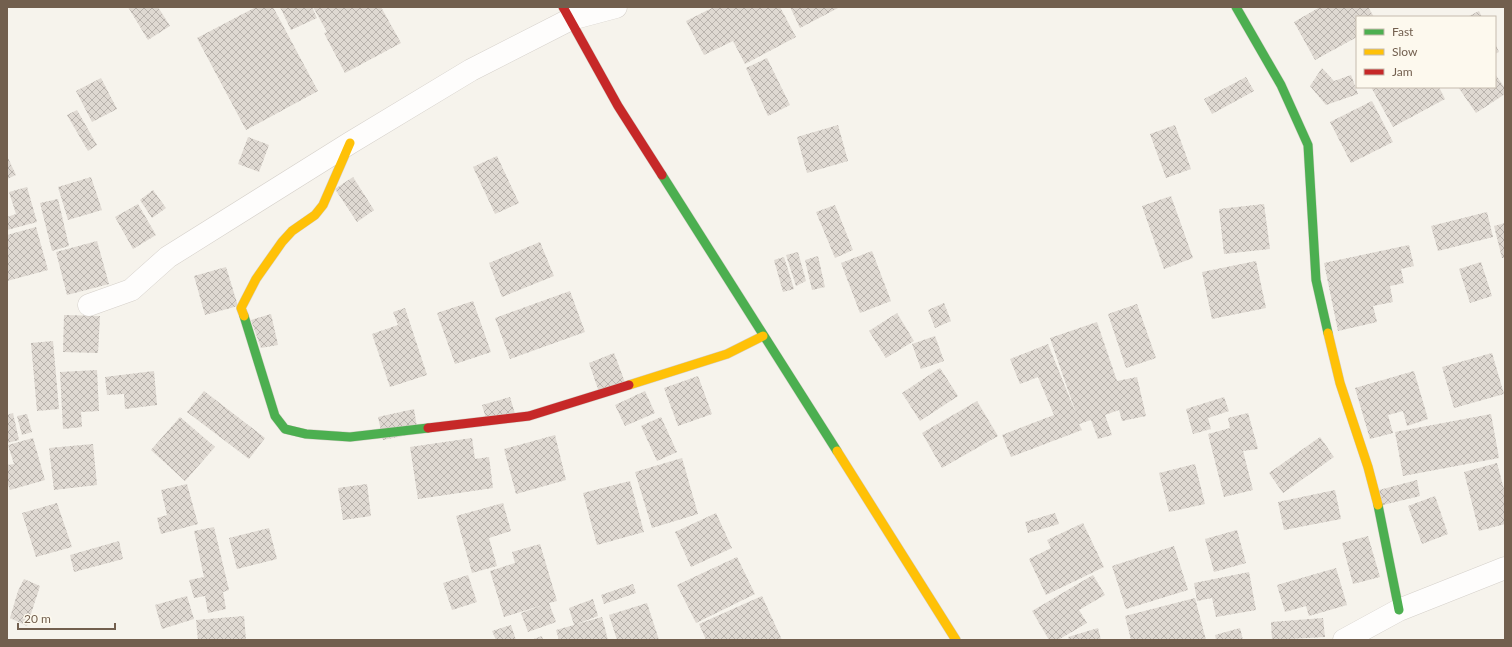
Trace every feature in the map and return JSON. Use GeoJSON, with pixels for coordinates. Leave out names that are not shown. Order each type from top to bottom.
{"type":"FeatureCollection","features":[{"type":"Feature","properties":{"kind":"main road"},"geometry":{"type":"LineString","coordinates":[[1236,7],[1281,85],[1308,145],[1316,280],[1340,383],[1368,467],[1382,519],[1399,610]]}},
{"type":"Feature","properties":{"kind":"main road"},"geometry":{"type":"LineString","coordinates":[[567,13],[618,106],[956,640]]}},
{"type":"Feature","properties":{"kind":"main road"},"geometry":{"type":"LineString","coordinates":[[350,143],[336,176],[317,213],[301,223],[288,234],[247,292],[241,308],[275,416],[285,429],[306,434],[350,437],[529,416],[727,354],[763,336]]}},
{"type":"Feature","properties":{"kind":"street"},"geometry":{"type":"LineString","coordinates":[[89,305],[131,290],[168,257],[350,143],[567,13],[616,7]]}},
{"type":"Feature","properties":{"kind":"street"},"geometry":{"type":"LineString","coordinates":[[1344,640],[1399,610],[1505,568]]}},
{"type":"Feature","properties":{"kind":"building"},"geometry":{"type":"Polygon","coordinates":[[[128,7],[158,7],[170,26],[148,40],[128,7]]]}},
{"type":"Feature","properties":{"kind":"building"},"geometry":{"type":"Polygon","coordinates":[[[256,7],[273,7],[318,91],[246,130],[197,38],[256,7]]]}},
{"type":"Feature","properties":{"kind":"building"},"geometry":{"type":"Polygon","coordinates":[[[280,7],[312,7],[317,18],[291,30],[280,7]]]}},
{"type":"Feature","properties":{"kind":"building"},"geometry":{"type":"Polygon","coordinates":[[[313,7],[381,7],[401,43],[345,73],[324,33],[327,32],[313,7]]]}},
{"type":"Feature","properties":{"kind":"building"},"geometry":{"type":"Polygon","coordinates":[[[714,7],[780,7],[796,37],[745,64],[733,41],[704,55],[686,21],[714,7]]]}},
{"type":"Feature","properties":{"kind":"building"},"geometry":{"type":"Polygon","coordinates":[[[790,7],[840,7],[800,28],[790,7]]]}},
{"type":"Feature","properties":{"kind":"building"},"geometry":{"type":"Polygon","coordinates":[[[1320,7],[1368,7],[1373,16],[1356,16],[1356,38],[1315,60],[1294,22],[1320,7]]]}},
{"type":"Feature","properties":{"kind":"building"},"geometry":{"type":"Polygon","coordinates":[[[1479,11],[1482,16],[1469,16],[1479,11]]]}},
{"type":"Feature","properties":{"kind":"building"},"geometry":{"type":"Polygon","coordinates":[[[1496,45],[1499,52],[1496,54],[1496,45]]]}},
{"type":"Feature","properties":{"kind":"building"},"geometry":{"type":"Polygon","coordinates":[[[767,58],[790,105],[768,116],[746,68],[767,58]]]}},
{"type":"Feature","properties":{"kind":"building"},"geometry":{"type":"Polygon","coordinates":[[[1322,68],[1334,81],[1351,75],[1358,94],[1326,105],[1310,86],[1322,68]]]}},
{"type":"Feature","properties":{"kind":"building"},"geometry":{"type":"Polygon","coordinates":[[[1496,75],[1505,88],[1505,94],[1476,113],[1459,88],[1496,88],[1496,75]]]}},
{"type":"Feature","properties":{"kind":"building"},"geometry":{"type":"Polygon","coordinates":[[[1246,77],[1254,91],[1212,114],[1204,99],[1246,77]]]}},
{"type":"Feature","properties":{"kind":"building"},"geometry":{"type":"Polygon","coordinates":[[[101,78],[117,109],[92,122],[76,91],[101,78]]]}},
{"type":"Feature","properties":{"kind":"building"},"geometry":{"type":"Polygon","coordinates":[[[1372,88],[1440,88],[1445,99],[1393,127],[1372,88]]]}},
{"type":"Feature","properties":{"kind":"building"},"geometry":{"type":"Polygon","coordinates":[[[1372,101],[1393,142],[1351,163],[1330,122],[1372,101]]]}},
{"type":"Feature","properties":{"kind":"building"},"geometry":{"type":"Polygon","coordinates":[[[77,110],[97,145],[88,151],[67,115],[77,110]]]}},
{"type":"Feature","properties":{"kind":"building"},"geometry":{"type":"Polygon","coordinates":[[[838,125],[848,161],[807,173],[797,137],[838,125]]]}},
{"type":"Feature","properties":{"kind":"building"},"geometry":{"type":"Polygon","coordinates":[[[1175,125],[1191,169],[1166,178],[1150,134],[1175,125]]]}},
{"type":"Feature","properties":{"kind":"building"},"geometry":{"type":"Polygon","coordinates":[[[248,137],[269,145],[259,172],[238,164],[248,137]]]}},
{"type":"Feature","properties":{"kind":"building"},"geometry":{"type":"Polygon","coordinates":[[[7,156],[16,175],[7,179],[7,156]]]}},
{"type":"Feature","properties":{"kind":"building"},"geometry":{"type":"Polygon","coordinates":[[[497,156],[519,203],[495,214],[473,167],[497,156]]]}},
{"type":"Feature","properties":{"kind":"building"},"geometry":{"type":"Polygon","coordinates":[[[91,177],[102,210],[68,220],[58,187],[91,177]]]}},
{"type":"Feature","properties":{"kind":"building"},"geometry":{"type":"Polygon","coordinates":[[[353,177],[374,210],[357,222],[335,189],[353,177]]]}},
{"type":"Feature","properties":{"kind":"building"},"geometry":{"type":"Polygon","coordinates":[[[27,187],[37,222],[7,230],[7,217],[16,214],[9,192],[27,187]]]}},
{"type":"Feature","properties":{"kind":"building"},"geometry":{"type":"Polygon","coordinates":[[[153,190],[166,208],[152,218],[140,200],[153,190]]]}},
{"type":"Feature","properties":{"kind":"building"},"geometry":{"type":"Polygon","coordinates":[[[1171,196],[1193,258],[1164,269],[1142,206],[1171,196]]]}},
{"type":"Feature","properties":{"kind":"building"},"geometry":{"type":"Polygon","coordinates":[[[58,199],[69,246],[52,251],[40,203],[58,199]]]}},
{"type":"Feature","properties":{"kind":"building"},"geometry":{"type":"Polygon","coordinates":[[[138,204],[156,235],[133,249],[115,217],[138,204]]]}},
{"type":"Feature","properties":{"kind":"building"},"geometry":{"type":"Polygon","coordinates":[[[1264,204],[1270,249],[1224,254],[1219,209],[1264,204]]]}},
{"type":"Feature","properties":{"kind":"building"},"geometry":{"type":"Polygon","coordinates":[[[835,205],[853,250],[835,258],[816,212],[835,205]]]}},
{"type":"Feature","properties":{"kind":"building"},"geometry":{"type":"Polygon","coordinates":[[[1487,212],[1493,237],[1438,251],[1431,226],[1487,212]]]}},
{"type":"Feature","properties":{"kind":"building"},"geometry":{"type":"Polygon","coordinates":[[[1505,223],[1505,258],[1502,258],[1494,226],[1505,223]]]}},
{"type":"Feature","properties":{"kind":"building"},"geometry":{"type":"Polygon","coordinates":[[[36,227],[48,270],[7,281],[7,235],[36,227]]]}},
{"type":"Feature","properties":{"kind":"building"},"geometry":{"type":"Polygon","coordinates":[[[97,241],[109,284],[67,295],[56,252],[97,241]]]}},
{"type":"Feature","properties":{"kind":"building"},"geometry":{"type":"Polygon","coordinates":[[[540,242],[554,276],[502,297],[489,263],[540,242]]]}},
{"type":"Feature","properties":{"kind":"building"},"geometry":{"type":"Polygon","coordinates":[[[1409,245],[1414,266],[1401,269],[1404,283],[1390,286],[1393,302],[1373,306],[1377,322],[1338,331],[1324,263],[1409,245]]]}},
{"type":"Feature","properties":{"kind":"building"},"geometry":{"type":"Polygon","coordinates":[[[872,251],[891,301],[860,313],[841,263],[872,251]]]}},
{"type":"Feature","properties":{"kind":"building"},"geometry":{"type":"Polygon","coordinates":[[[798,252],[806,281],[796,286],[786,255],[798,252]]]}},
{"type":"Feature","properties":{"kind":"building"},"geometry":{"type":"Polygon","coordinates":[[[818,256],[825,287],[812,290],[805,260],[818,256]]]}},
{"type":"Feature","properties":{"kind":"building"},"geometry":{"type":"Polygon","coordinates":[[[784,257],[794,289],[783,292],[774,260],[784,257]]]}},
{"type":"Feature","properties":{"kind":"building"},"geometry":{"type":"Polygon","coordinates":[[[1256,261],[1266,308],[1212,319],[1202,272],[1256,261]]]}},
{"type":"Feature","properties":{"kind":"building"},"geometry":{"type":"Polygon","coordinates":[[[1481,262],[1492,296],[1470,303],[1459,269],[1481,262]]]}},
{"type":"Feature","properties":{"kind":"building"},"geometry":{"type":"Polygon","coordinates":[[[226,267],[238,306],[205,315],[194,276],[226,267]]]}},
{"type":"Feature","properties":{"kind":"building"},"geometry":{"type":"Polygon","coordinates":[[[570,291],[585,332],[510,359],[495,318],[570,291]]]}},
{"type":"Feature","properties":{"kind":"building"},"geometry":{"type":"Polygon","coordinates":[[[473,301],[491,352],[455,364],[437,313],[473,301]]]}},
{"type":"Feature","properties":{"kind":"building"},"geometry":{"type":"Polygon","coordinates":[[[944,303],[951,321],[935,328],[928,310],[944,303]]]}},
{"type":"Feature","properties":{"kind":"building"},"geometry":{"type":"Polygon","coordinates":[[[1137,304],[1156,358],[1126,368],[1108,314],[1137,304]]]}},
{"type":"Feature","properties":{"kind":"building"},"geometry":{"type":"Polygon","coordinates":[[[405,308],[427,375],[390,387],[372,334],[398,325],[393,312],[405,308]]]}},
{"type":"Feature","properties":{"kind":"building"},"geometry":{"type":"Polygon","coordinates":[[[897,313],[914,341],[886,358],[869,331],[897,313]]]}},
{"type":"Feature","properties":{"kind":"building"},"geometry":{"type":"Polygon","coordinates":[[[271,314],[278,345],[261,348],[251,320],[271,314]]]}},
{"type":"Feature","properties":{"kind":"building"},"geometry":{"type":"Polygon","coordinates":[[[64,315],[100,316],[98,353],[63,352],[64,315]]]}},
{"type":"Feature","properties":{"kind":"building"},"geometry":{"type":"Polygon","coordinates":[[[1097,322],[1117,381],[1137,377],[1146,416],[1122,421],[1119,410],[1105,415],[1112,435],[1098,439],[1091,420],[1079,424],[1082,430],[1011,457],[1002,435],[1054,415],[1038,377],[1020,384],[1010,359],[1048,344],[1077,416],[1050,338],[1097,322]]]}},
{"type":"Feature","properties":{"kind":"building"},"geometry":{"type":"Polygon","coordinates":[[[935,336],[944,361],[921,369],[912,344],[935,336]]]}},
{"type":"Feature","properties":{"kind":"building"},"geometry":{"type":"Polygon","coordinates":[[[53,341],[59,409],[37,411],[31,343],[53,341]]]}},
{"type":"Feature","properties":{"kind":"building"},"geometry":{"type":"Polygon","coordinates":[[[614,353],[626,385],[600,395],[589,363],[614,353]]]}},
{"type":"Feature","properties":{"kind":"building"},"geometry":{"type":"Polygon","coordinates":[[[1492,353],[1504,394],[1454,408],[1442,367],[1492,353]]]}},
{"type":"Feature","properties":{"kind":"building"},"geometry":{"type":"Polygon","coordinates":[[[940,368],[958,396],[920,421],[902,393],[940,368]]]}},
{"type":"Feature","properties":{"kind":"building"},"geometry":{"type":"Polygon","coordinates":[[[97,370],[99,411],[81,412],[82,427],[63,429],[60,372],[97,370]]]}},
{"type":"Feature","properties":{"kind":"building"},"geometry":{"type":"Polygon","coordinates":[[[154,371],[157,405],[125,409],[124,394],[107,395],[105,377],[154,371]]]}},
{"type":"Feature","properties":{"kind":"building"},"geometry":{"type":"Polygon","coordinates":[[[1414,371],[1428,419],[1407,426],[1403,411],[1388,415],[1393,433],[1370,439],[1355,388],[1414,371]]]}},
{"type":"Feature","properties":{"kind":"building"},"geometry":{"type":"Polygon","coordinates":[[[698,376],[712,414],[678,426],[664,388],[698,376]]]}},
{"type":"Feature","properties":{"kind":"building"},"geometry":{"type":"Polygon","coordinates":[[[204,391],[265,438],[249,459],[187,412],[204,391]]]}},
{"type":"Feature","properties":{"kind":"building"},"geometry":{"type":"Polygon","coordinates":[[[645,391],[655,413],[625,426],[615,405],[645,391]]]}},
{"type":"Feature","properties":{"kind":"building"},"geometry":{"type":"Polygon","coordinates":[[[510,397],[516,417],[488,425],[482,405],[510,397]]]}},
{"type":"Feature","properties":{"kind":"building"},"geometry":{"type":"Polygon","coordinates":[[[1224,397],[1229,411],[1208,418],[1211,429],[1193,434],[1186,409],[1224,397]]]}},
{"type":"Feature","properties":{"kind":"building"},"geometry":{"type":"Polygon","coordinates":[[[977,401],[998,436],[942,468],[922,433],[977,401]]]}},
{"type":"Feature","properties":{"kind":"building"},"geometry":{"type":"Polygon","coordinates":[[[414,409],[418,433],[383,440],[378,417],[414,409]]]}},
{"type":"Feature","properties":{"kind":"building"},"geometry":{"type":"Polygon","coordinates":[[[13,413],[19,440],[7,443],[7,415],[13,413]]]}},
{"type":"Feature","properties":{"kind":"building"},"geometry":{"type":"Polygon","coordinates":[[[1248,413],[1258,449],[1243,451],[1253,490],[1224,497],[1208,434],[1230,428],[1228,418],[1248,413]]]}},
{"type":"Feature","properties":{"kind":"building"},"geometry":{"type":"Polygon","coordinates":[[[27,414],[32,432],[22,435],[17,416],[27,414]]]}},
{"type":"Feature","properties":{"kind":"building"},"geometry":{"type":"Polygon","coordinates":[[[1491,414],[1499,458],[1403,476],[1395,432],[1491,414]]]}},
{"type":"Feature","properties":{"kind":"building"},"geometry":{"type":"Polygon","coordinates":[[[180,417],[215,447],[185,481],[151,450],[180,417]]]}},
{"type":"Feature","properties":{"kind":"building"},"geometry":{"type":"Polygon","coordinates":[[[661,417],[677,452],[657,461],[641,426],[661,417]]]}},
{"type":"Feature","properties":{"kind":"building"},"geometry":{"type":"Polygon","coordinates":[[[555,435],[566,480],[516,494],[504,449],[555,435]]]}},
{"type":"Feature","properties":{"kind":"building"},"geometry":{"type":"Polygon","coordinates":[[[1320,437],[1334,457],[1283,493],[1269,473],[1320,437]]]}},
{"type":"Feature","properties":{"kind":"building"},"geometry":{"type":"Polygon","coordinates":[[[33,438],[45,480],[10,490],[7,482],[7,465],[14,464],[8,445],[33,438]]]}},
{"type":"Feature","properties":{"kind":"building"},"geometry":{"type":"Polygon","coordinates":[[[472,438],[475,459],[489,457],[493,488],[418,499],[410,447],[472,438]]]}},
{"type":"Feature","properties":{"kind":"building"},"geometry":{"type":"Polygon","coordinates":[[[93,444],[97,485],[54,490],[49,448],[93,444]]]}},
{"type":"Feature","properties":{"kind":"building"},"geometry":{"type":"Polygon","coordinates":[[[682,458],[698,514],[652,528],[635,472],[682,458]]]}},
{"type":"Feature","properties":{"kind":"building"},"geometry":{"type":"Polygon","coordinates":[[[1497,463],[1505,493],[1505,524],[1479,531],[1464,472],[1497,463]]]}},
{"type":"Feature","properties":{"kind":"building"},"geometry":{"type":"Polygon","coordinates":[[[1195,464],[1205,504],[1169,512],[1159,473],[1195,464]]]}},
{"type":"Feature","properties":{"kind":"building"},"geometry":{"type":"Polygon","coordinates":[[[1417,480],[1420,496],[1383,505],[1379,490],[1417,480]]]}},
{"type":"Feature","properties":{"kind":"building"},"geometry":{"type":"Polygon","coordinates":[[[630,481],[644,532],[597,545],[583,493],[630,481]]]}},
{"type":"Feature","properties":{"kind":"building"},"geometry":{"type":"Polygon","coordinates":[[[187,484],[198,524],[161,534],[157,518],[167,515],[161,490],[187,484]]]}},
{"type":"Feature","properties":{"kind":"building"},"geometry":{"type":"Polygon","coordinates":[[[367,484],[371,516],[343,520],[338,488],[367,484]]]}},
{"type":"Feature","properties":{"kind":"building"},"geometry":{"type":"Polygon","coordinates":[[[1335,490],[1341,519],[1284,530],[1278,502],[1335,490]]]}},
{"type":"Feature","properties":{"kind":"building"},"geometry":{"type":"Polygon","coordinates":[[[1435,496],[1448,534],[1422,544],[1408,506],[1435,496]]]}},
{"type":"Feature","properties":{"kind":"building"},"geometry":{"type":"Polygon","coordinates":[[[57,503],[72,547],[36,557],[22,513],[57,503]]]}},
{"type":"Feature","properties":{"kind":"building"},"geometry":{"type":"Polygon","coordinates":[[[503,503],[511,531],[489,538],[497,566],[472,573],[456,516],[503,503]]]}},
{"type":"Feature","properties":{"kind":"building"},"geometry":{"type":"Polygon","coordinates":[[[716,513],[732,548],[691,567],[675,532],[716,513]]]}},
{"type":"Feature","properties":{"kind":"building"},"geometry":{"type":"Polygon","coordinates":[[[1055,513],[1059,524],[1028,533],[1025,522],[1055,513]]]}},
{"type":"Feature","properties":{"kind":"building"},"geometry":{"type":"Polygon","coordinates":[[[1083,523],[1104,567],[1046,595],[1029,559],[1051,548],[1047,540],[1083,523]]]}},
{"type":"Feature","properties":{"kind":"building"},"geometry":{"type":"Polygon","coordinates":[[[214,527],[229,590],[223,592],[226,609],[208,613],[205,596],[194,598],[189,580],[204,577],[194,531],[214,527]]]}},
{"type":"Feature","properties":{"kind":"building"},"geometry":{"type":"Polygon","coordinates":[[[269,528],[277,559],[237,569],[229,538],[269,528]]]}},
{"type":"Feature","properties":{"kind":"building"},"geometry":{"type":"Polygon","coordinates":[[[1237,530],[1246,563],[1214,572],[1205,539],[1237,530]]]}},
{"type":"Feature","properties":{"kind":"building"},"geometry":{"type":"Polygon","coordinates":[[[1368,536],[1380,577],[1353,584],[1342,543],[1368,536]]]}},
{"type":"Feature","properties":{"kind":"building"},"geometry":{"type":"Polygon","coordinates":[[[119,541],[123,559],[74,572],[70,555],[119,541]]]}},
{"type":"Feature","properties":{"kind":"building"},"geometry":{"type":"Polygon","coordinates":[[[540,544],[557,601],[549,603],[556,622],[528,632],[521,613],[543,605],[504,617],[490,571],[515,563],[512,552],[540,544]]]}},
{"type":"Feature","properties":{"kind":"building"},"geometry":{"type":"Polygon","coordinates":[[[1174,546],[1188,590],[1126,609],[1112,566],[1174,546]]]}},
{"type":"Feature","properties":{"kind":"building"},"geometry":{"type":"Polygon","coordinates":[[[737,557],[755,594],[696,623],[677,585],[737,557]]]}},
{"type":"Feature","properties":{"kind":"building"},"geometry":{"type":"Polygon","coordinates":[[[1336,568],[1347,605],[1309,616],[1306,606],[1285,612],[1277,585],[1336,568]]]}},
{"type":"Feature","properties":{"kind":"building"},"geometry":{"type":"Polygon","coordinates":[[[1249,572],[1256,610],[1216,617],[1212,598],[1197,601],[1194,583],[1249,572]]]}},
{"type":"Feature","properties":{"kind":"building"},"geometry":{"type":"Polygon","coordinates":[[[468,575],[477,602],[452,610],[443,583],[468,575]]]}},
{"type":"Feature","properties":{"kind":"building"},"geometry":{"type":"Polygon","coordinates":[[[1093,575],[1105,595],[1079,610],[1087,623],[1058,640],[1049,640],[1032,611],[1093,575]]]}},
{"type":"Feature","properties":{"kind":"building"},"geometry":{"type":"Polygon","coordinates":[[[24,579],[40,586],[27,626],[10,618],[18,591],[24,579]]]}},
{"type":"Feature","properties":{"kind":"building"},"geometry":{"type":"Polygon","coordinates":[[[633,584],[636,593],[604,604],[601,595],[633,584]]]}},
{"type":"Feature","properties":{"kind":"building"},"geometry":{"type":"Polygon","coordinates":[[[187,596],[194,619],[162,629],[155,605],[187,596]]]}},
{"type":"Feature","properties":{"kind":"building"},"geometry":{"type":"Polygon","coordinates":[[[762,596],[782,640],[706,640],[699,624],[762,596]]]}},
{"type":"Feature","properties":{"kind":"building"},"geometry":{"type":"Polygon","coordinates":[[[1195,598],[1206,640],[1131,640],[1125,616],[1195,598]]]}},
{"type":"Feature","properties":{"kind":"building"},"geometry":{"type":"Polygon","coordinates":[[[593,599],[598,616],[577,624],[602,617],[608,640],[559,640],[556,630],[574,625],[569,608],[593,599]]]}},
{"type":"Feature","properties":{"kind":"building"},"geometry":{"type":"Polygon","coordinates":[[[647,603],[659,640],[617,640],[609,615],[647,603]]]}},
{"type":"Feature","properties":{"kind":"building"},"geometry":{"type":"Polygon","coordinates":[[[244,616],[246,640],[198,640],[196,620],[244,616]]]}},
{"type":"Feature","properties":{"kind":"building"},"geometry":{"type":"Polygon","coordinates":[[[1323,618],[1325,637],[1272,640],[1271,622],[1323,618]]]}},
{"type":"Feature","properties":{"kind":"building"},"geometry":{"type":"Polygon","coordinates":[[[511,625],[516,640],[496,640],[492,631],[511,625]]]}},
{"type":"Feature","properties":{"kind":"building"},"geometry":{"type":"Polygon","coordinates":[[[1098,628],[1101,640],[1069,640],[1068,637],[1098,628]]]}},
{"type":"Feature","properties":{"kind":"building"},"geometry":{"type":"Polygon","coordinates":[[[1240,628],[1243,640],[1216,640],[1215,635],[1240,628]]]}},
{"type":"Feature","properties":{"kind":"building"},"geometry":{"type":"Polygon","coordinates":[[[542,636],[543,640],[531,640],[542,636]]]}},
{"type":"Feature","properties":{"kind":"traffic: fast"},"geometry":{"type":"LineString","coordinates":[[1236,7],[1281,85],[1308,145],[1316,280],[1328,333]]}},
{"type":"Feature","properties":{"kind":"traffic: fast"},"geometry":{"type":"LineString","coordinates":[[662,175],[837,451]]}},
{"type":"Feature","properties":{"kind":"traffic: fast"},"geometry":{"type":"LineString","coordinates":[[244,316],[275,416],[285,429],[306,434],[350,437],[428,428]]}},
{"type":"Feature","properties":{"kind":"traffic: fast"},"geometry":{"type":"LineString","coordinates":[[1378,505],[1399,610]]}},
{"type":"Feature","properties":{"kind":"traffic: slow"},"geometry":{"type":"LineString","coordinates":[[244,316],[241,308],[256,279],[282,242],[292,231],[315,215],[323,205],[350,143]]}},
{"type":"Feature","properties":{"kind":"traffic: slow"},"geometry":{"type":"LineString","coordinates":[[1328,333],[1340,383],[1368,467],[1378,505]]}},
{"type":"Feature","properties":{"kind":"traffic: slow"},"geometry":{"type":"LineString","coordinates":[[629,385],[727,354],[763,336]]}},
{"type":"Feature","properties":{"kind":"traffic: slow"},"geometry":{"type":"LineString","coordinates":[[837,451],[956,640]]}},
{"type":"Feature","properties":{"kind":"traffic: jam"},"geometry":{"type":"LineString","coordinates":[[563,7],[618,106],[662,175]]}},
{"type":"Feature","properties":{"kind":"traffic: jam"},"geometry":{"type":"LineString","coordinates":[[428,428],[529,416],[629,385]]}}]}
